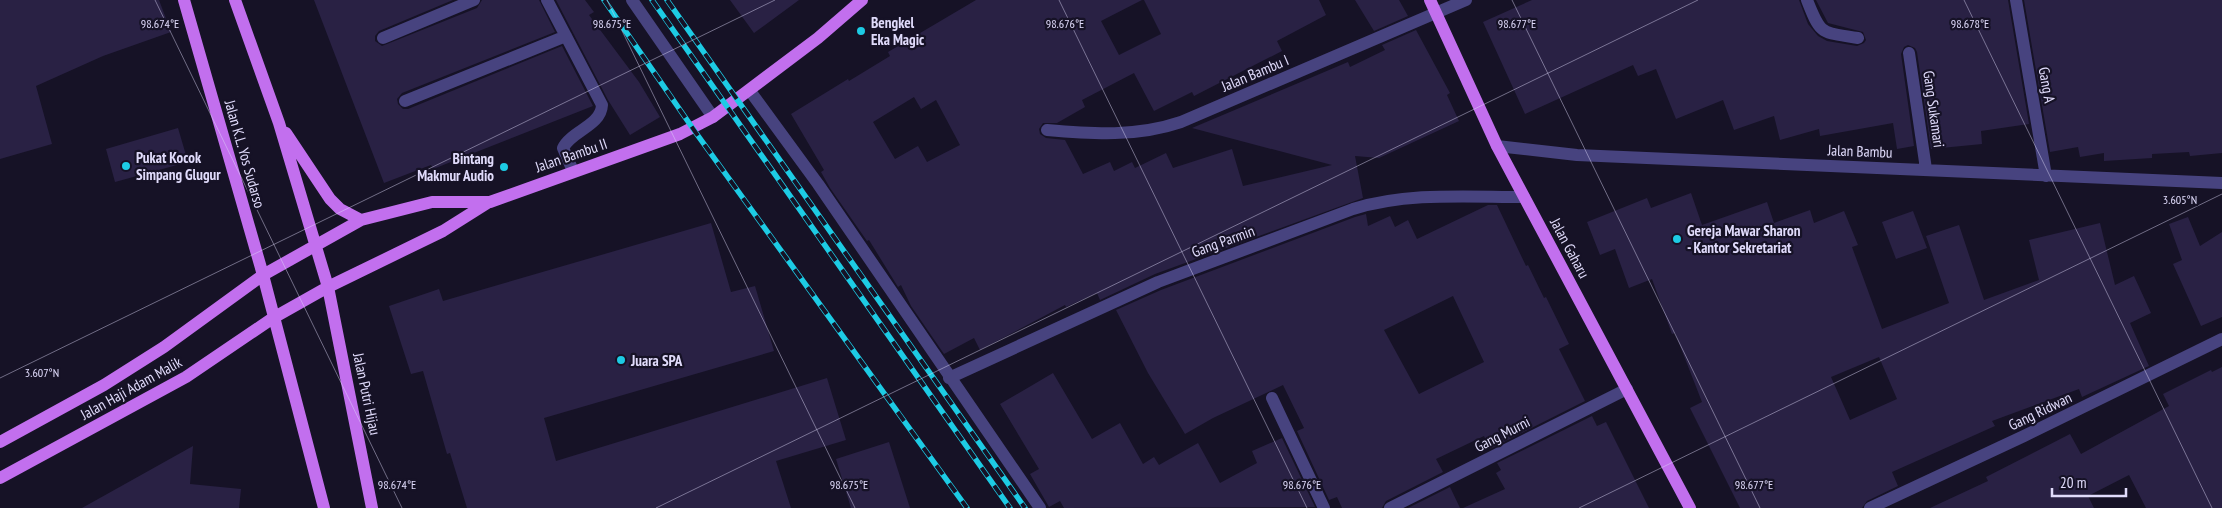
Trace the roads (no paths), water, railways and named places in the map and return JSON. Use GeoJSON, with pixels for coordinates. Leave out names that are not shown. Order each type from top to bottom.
{"type":"FeatureCollection","features":[{"type":"Feature","properties":{"kind":"main road","name":"Jalan K.L. Yos Sudarso"},"geometry":{"type":"LineString","coordinates":[[184,0],[263,275],[272,318]]}},
{"type":"Feature","properties":{"kind":"main road"},"geometry":{"type":"LineString","coordinates":[[235,0],[279,123],[328,287]]}},
{"type":"Feature","properties":{"kind":"main road","name":"Jalan Bambu II"},"geometry":{"type":"LineString","coordinates":[[263,275],[361,220],[432,202],[490,202],[680,134],[713,117],[750,91],[818,38],[862,0]]}},
{"type":"Feature","properties":{"kind":"main road","name":"Jalan Gaharu"},"geometry":{"type":"LineString","coordinates":[[1430,0],[1497,146],[1690,508]]}},
{"type":"Feature","properties":{"kind":"main road"},"geometry":{"type":"LineString","coordinates":[[279,123],[330,199],[340,209],[361,220]]}},
{"type":"Feature","properties":{"kind":"main road"},"geometry":{"type":"LineString","coordinates":[[324,508],[272,318],[328,287],[443,231],[490,202]]}},
{"type":"Feature","properties":{"kind":"main road","name":"Jalan Haji Adam Malik"},"geometry":{"type":"LineString","coordinates":[[0,442],[104,386],[164,347],[263,275]]}},
{"type":"Feature","properties":{"kind":"main road","name":"Jalan Putri Hijau"},"geometry":{"type":"LineString","coordinates":[[328,287],[372,508]]}},
{"type":"Feature","properties":{"kind":"main road","name":"Jalan Haji Adam Malik"},"geometry":{"type":"LineString","coordinates":[[0,478],[186,376],[272,318]]}},
{"type":"Feature","properties":{"kind":"street"},"geometry":{"type":"LineString","coordinates":[[383,38],[474,0]]}},
{"type":"Feature","properties":{"kind":"street"},"geometry":{"type":"LineString","coordinates":[[547,0],[602,105],[599,114],[569,140],[563,148],[573,171]]}},
{"type":"Feature","properties":{"kind":"street"},"geometry":{"type":"LineString","coordinates":[[632,0],[713,117]]}},
{"type":"Feature","properties":{"kind":"street","name":"Jalan Bambu I"},"geometry":{"type":"LineString","coordinates":[[1047,130],[1094,134],[1143,132],[1160,129],[1181,122],[1466,0]]}},
{"type":"Feature","properties":{"kind":"street"},"geometry":{"type":"LineString","coordinates":[[1807,0],[1820,29],[1826,33],[1858,38]]}},
{"type":"Feature","properties":{"kind":"street","name":"Gang A"},"geometry":{"type":"LineString","coordinates":[[2016,0],[2046,176]]}},
{"type":"Feature","properties":{"kind":"street"},"geometry":{"type":"LineString","coordinates":[[405,101],[566,36]]}},
{"type":"Feature","properties":{"kind":"street","name":"Gang Sukamari"},"geometry":{"type":"LineString","coordinates":[[1909,53],[1926,169]]}},
{"type":"Feature","properties":{"kind":"street"},"geometry":{"type":"LineString","coordinates":[[750,91],[789,144],[1040,508]]}},
{"type":"Feature","properties":{"kind":"street","name":"Jalan Bambu"},"geometry":{"type":"LineString","coordinates":[[1497,146],[1577,155],[2222,183]]}},
{"type":"Feature","properties":{"kind":"street","name":"Gang Parmin"},"geometry":{"type":"LineString","coordinates":[[949,378],[1158,282],[1353,209],[1407,198],[1523,196]]}},
{"type":"Feature","properties":{"kind":"street","name":"Gang Ridwan"},"geometry":{"type":"LineString","coordinates":[[1870,508],[2024,436],[2222,339]]}},
{"type":"Feature","properties":{"kind":"street","name":"Gang Murni"},"geometry":{"type":"LineString","coordinates":[[1390,508],[1628,390]]}},
{"type":"Feature","properties":{"kind":"street"},"geometry":{"type":"LineString","coordinates":[[1272,398],[1324,508]]}},
{"type":"Feature","properties":{"kind":"railway"},"geometry":{"type":"LineString","coordinates":[[604,0],[696,133],[967,508]]}},
{"type":"Feature","properties":{"kind":"railway"},"geometry":{"type":"LineString","coordinates":[[652,0],[1010,508]]}},
{"type":"Feature","properties":{"kind":"railway"},"geometry":{"type":"LineString","coordinates":[[667,0],[1025,508]]}},
{"type":"Feature","properties":{"kind":"place","name":"Bengkel Eka Magic"},"geometry":{"type":"Point","coordinates":[861,31]}},
{"type":"Feature","properties":{"kind":"place","name":"Pukat Kocok Simpang Glugur"},"geometry":{"type":"Point","coordinates":[126,166]}},
{"type":"Feature","properties":{"kind":"place","name":"Bintang Makmur Audio"},"geometry":{"type":"Point","coordinates":[504,167]}},
{"type":"Feature","properties":{"kind":"place","name":"Gereja Mawar Sharon - Kantor Sekretariat"},"geometry":{"type":"Point","coordinates":[1677,239]}},
{"type":"Feature","properties":{"kind":"place","name":"Juara SPA"},"geometry":{"type":"Point","coordinates":[621,360]}}]}
